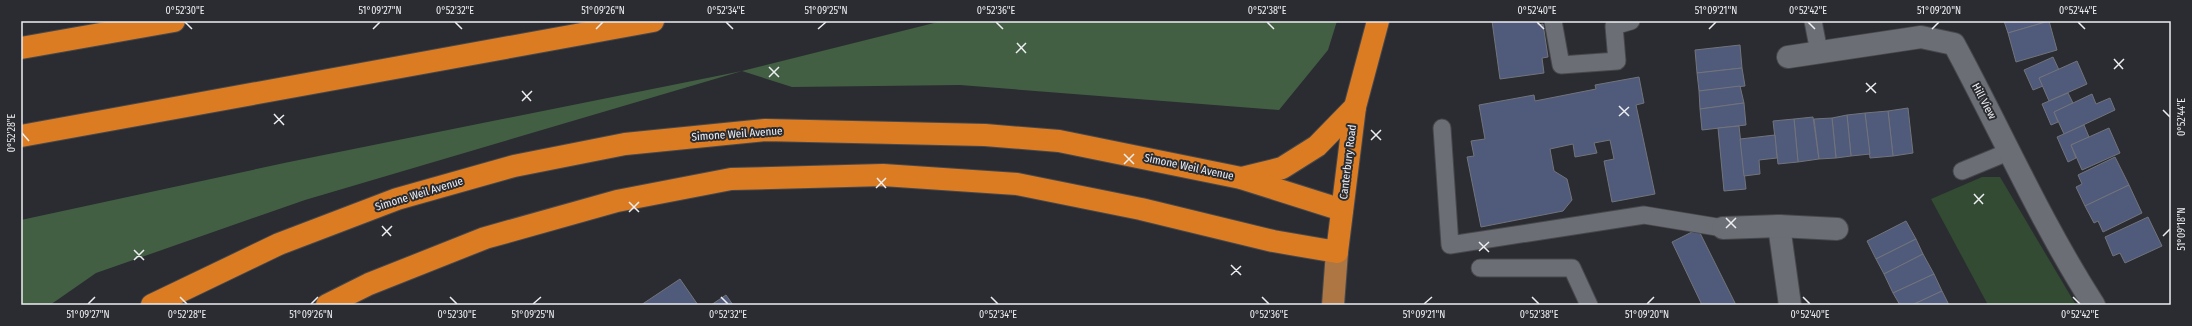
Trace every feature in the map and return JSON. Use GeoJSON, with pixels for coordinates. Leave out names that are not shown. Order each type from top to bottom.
{"type":"FeatureCollection","features":[{"type":"Feature","properties":{"kind":"highway"},"geometry":{"type":"LineString","coordinates":[[21,48],[174,21]]}},
{"type":"Feature","properties":{"kind":"highway"},"geometry":{"type":"LineString","coordinates":[[21,136],[653,21]]}},
{"type":"Feature","properties":{"kind":"highway","name":"Canterbury Road"},"geometry":{"type":"LineString","coordinates":[[1336,252],[1355,108],[1378,21]]}},
{"type":"Feature","properties":{"kind":"highway"},"geometry":{"type":"LineString","coordinates":[[1241,178],[1282,168],[1317,146],[1355,108]]}},
{"type":"Feature","properties":{"kind":"highway","name":"Simone Weil Avenue"},"geometry":{"type":"LineString","coordinates":[[152,305],[279,244],[398,199],[514,166],[625,144],[765,130],[985,135],[1059,141],[1241,178],[1342,210]]}},
{"type":"Feature","properties":{"kind":"highway"},"geometry":{"type":"LineString","coordinates":[[326,305],[369,284],[485,238],[617,201],[731,179],[883,175],[1017,184],[1142,209],[1273,241],[1336,252]]}},
{"type":"Feature","properties":{"kind":"main road","name":"Canterbury Road"},"geometry":{"type":"LineString","coordinates":[[1333,305],[1336,252]]}},
{"type":"Feature","properties":{"kind":"street","name":"Hill View"},"geometry":{"type":"LineString","coordinates":[[1788,57],[1921,37],[1954,44],[1993,115],[2008,152],[2070,267],[2094,305]]}},
{"type":"Feature","properties":{"kind":"street"},"geometry":{"type":"LineString","coordinates":[[1723,228],[1779,226],[1837,229]]}},
{"type":"Feature","properties":{"kind":"street"},"geometry":{"type":"LineString","coordinates":[[1779,226],[1790,305]]}},
{"type":"Feature","properties":{"kind":"lane"},"geometry":{"type":"LineString","coordinates":[[1553,21],[1561,65],[1617,61],[1614,26],[1631,21]]}},
{"type":"Feature","properties":{"kind":"lane"},"geometry":{"type":"LineString","coordinates":[[1814,21],[1819,52]]}},
{"type":"Feature","properties":{"kind":"lane"},"geometry":{"type":"LineString","coordinates":[[1442,128],[1450,245],[1644,215],[1723,228]]}},
{"type":"Feature","properties":{"kind":"lane"},"geometry":{"type":"LineString","coordinates":[[1962,171],[2008,152]]}},
{"type":"Feature","properties":{"kind":"lane"},"geometry":{"type":"LineString","coordinates":[[1480,268],[1572,268],[1589,305]]}},
{"type":"Feature","properties":{"kind":"green space"},"geometry":{"type":"Polygon","coordinates":[[[942,21],[1337,21],[1328,50],[1279,110],[960,85],[792,87],[742,71],[942,21]]]}},
{"type":"Feature","properties":{"kind":"green space"},"geometry":{"type":"Polygon","coordinates":[[[742,71],[305,200],[96,273],[50,305],[21,305],[21,220],[289,162],[742,71]]]}},
{"type":"Feature","properties":{"kind":"green space"},"geometry":{"type":"Polygon","coordinates":[[[1982,177],[2000,177],[2076,305],[1988,305],[1931,199],[1982,177]]]}},
{"type":"Feature","properties":{"kind":"building"},"geometry":{"type":"Polygon","coordinates":[[[1492,21],[1538,21],[1538,25],[1543,24],[1548,57],[1542,58],[1544,73],[1500,79],[1492,21]]]}},
{"type":"Feature","properties":{"kind":"building"},"geometry":{"type":"Polygon","coordinates":[[[2004,21],[2049,21],[2008,33],[2004,21]]]}},
{"type":"Feature","properties":{"kind":"building"},"geometry":{"type":"Polygon","coordinates":[[[2049,21],[2057,50],[2016,62],[2008,33],[2049,21]]]}},
{"type":"Feature","properties":{"kind":"building"},"geometry":{"type":"Polygon","coordinates":[[[1740,45],[1742,68],[1697,73],[1695,50],[1740,45]]]}},
{"type":"Feature","properties":{"kind":"building"},"geometry":{"type":"Polygon","coordinates":[[[2053,57],[2059,70],[2039,78],[2043,86],[2033,90],[2024,70],[2053,57]]]}},
{"type":"Feature","properties":{"kind":"building"},"geometry":{"type":"Polygon","coordinates":[[[2077,61],[2087,84],[2049,101],[2039,78],[2077,61]]]}},
{"type":"Feature","properties":{"kind":"building"},"geometry":{"type":"Polygon","coordinates":[[[1742,68],[1745,86],[1699,91],[1697,73],[1742,68]]]}},
{"type":"Feature","properties":{"kind":"building"},"geometry":{"type":"Polygon","coordinates":[[[1639,77],[1644,103],[1636,105],[1655,194],[1612,202],[1604,161],[1614,159],[1610,140],[1594,143],[1597,153],[1575,157],[1573,144],[1550,149],[1554,171],[1567,179],[1572,200],[1563,211],[1481,227],[1467,157],[1474,156],[1471,141],[1485,139],[1479,105],[1534,95],[1535,101],[1596,89],[1595,85],[1639,77]]]}},
{"type":"Feature","properties":{"kind":"building"},"geometry":{"type":"Polygon","coordinates":[[[1740,86],[1744,103],[1700,109],[1699,91],[1740,86]]]}},
{"type":"Feature","properties":{"kind":"building"},"geometry":{"type":"Polygon","coordinates":[[[2068,93],[2073,103],[2054,112],[2058,122],[2051,125],[2042,104],[2068,93]]]}},
{"type":"Feature","properties":{"kind":"building"},"geometry":{"type":"Polygon","coordinates":[[[2092,94],[2096,104],[2110,98],[2115,110],[2064,134],[2054,112],[2092,94]]]}},
{"type":"Feature","properties":{"kind":"building"},"geometry":{"type":"Polygon","coordinates":[[[1744,103],[1746,125],[1702,130],[1700,109],[1744,103]]]}},
{"type":"Feature","properties":{"kind":"building"},"geometry":{"type":"Polygon","coordinates":[[[1908,108],[1913,153],[1893,156],[1888,111],[1908,108]]]}},
{"type":"Feature","properties":{"kind":"building"},"geometry":{"type":"Polygon","coordinates":[[[1888,111],[1893,156],[1870,158],[1865,113],[1888,111]]]}},
{"type":"Feature","properties":{"kind":"building"},"geometry":{"type":"Polygon","coordinates":[[[1865,113],[1870,154],[1851,156],[1847,115],[1865,113]]]}},
{"type":"Feature","properties":{"kind":"building"},"geometry":{"type":"Polygon","coordinates":[[[1847,115],[1851,156],[1836,158],[1832,118],[1847,115]]]}},
{"type":"Feature","properties":{"kind":"building"},"geometry":{"type":"Polygon","coordinates":[[[1813,117],[1819,159],[1798,162],[1794,119],[1813,117]]]}},
{"type":"Feature","properties":{"kind":"building"},"geometry":{"type":"Polygon","coordinates":[[[1832,118],[1836,158],[1819,159],[1814,119],[1832,118]]]}},
{"type":"Feature","properties":{"kind":"building"},"geometry":{"type":"Polygon","coordinates":[[[1794,119],[1798,162],[1778,164],[1773,121],[1794,119]]]}},
{"type":"Feature","properties":{"kind":"building"},"geometry":{"type":"Polygon","coordinates":[[[2084,125],[2089,137],[2071,145],[2076,158],[2068,162],[2057,137],[2084,125]]]}},
{"type":"Feature","properties":{"kind":"building"},"geometry":{"type":"Polygon","coordinates":[[[1739,126],[1746,189],[1724,191],[1718,128],[1739,126]]]}},
{"type":"Feature","properties":{"kind":"building"},"geometry":{"type":"Polygon","coordinates":[[[2109,128],[2120,153],[2082,170],[2071,145],[2109,128]]]}},
{"type":"Feature","properties":{"kind":"building"},"geometry":{"type":"Polygon","coordinates":[[[1775,135],[1777,158],[1759,160],[1760,174],[1744,176],[1740,139],[1775,135]]]}},
{"type":"Feature","properties":{"kind":"building"},"geometry":{"type":"Polygon","coordinates":[[[2115,157],[2129,185],[2085,206],[2076,187],[2082,184],[2078,175],[2115,157]]]}},
{"type":"Feature","properties":{"kind":"building"},"geometry":{"type":"Polygon","coordinates":[[[2129,185],[2142,213],[2103,232],[2098,221],[2094,223],[2085,206],[2129,185]]]}},
{"type":"Feature","properties":{"kind":"building"},"geometry":{"type":"Polygon","coordinates":[[[2148,217],[2162,246],[2125,263],[2120,253],[2113,256],[2105,237],[2148,217]]]}},
{"type":"Feature","properties":{"kind":"building"},"geometry":{"type":"Polygon","coordinates":[[[1906,221],[1916,239],[1876,259],[1867,241],[1906,221]]]}},
{"type":"Feature","properties":{"kind":"building"},"geometry":{"type":"Polygon","coordinates":[[[1698,229],[1736,305],[1702,305],[1672,242],[1698,229]]]}},
{"type":"Feature","properties":{"kind":"building"},"geometry":{"type":"Polygon","coordinates":[[[1916,239],[1923,254],[1884,274],[1876,259],[1916,239]]]}},
{"type":"Feature","properties":{"kind":"building"},"geometry":{"type":"Polygon","coordinates":[[[1923,254],[1934,274],[1893,293],[1884,274],[1923,254]]]}},
{"type":"Feature","properties":{"kind":"building"},"geometry":{"type":"Polygon","coordinates":[[[1934,274],[1942,291],[1912,305],[1900,305],[1893,293],[1934,274]]]}},
{"type":"Feature","properties":{"kind":"building"},"geometry":{"type":"Polygon","coordinates":[[[680,279],[698,305],[641,305],[680,279]]]}},
{"type":"Feature","properties":{"kind":"building"},"geometry":{"type":"Polygon","coordinates":[[[1942,291],[1949,305],[1912,305],[1942,291]]]}},
{"type":"Feature","properties":{"kind":"building"},"geometry":{"type":"Polygon","coordinates":[[[726,295],[733,305],[711,305],[726,295]]]}}]}
